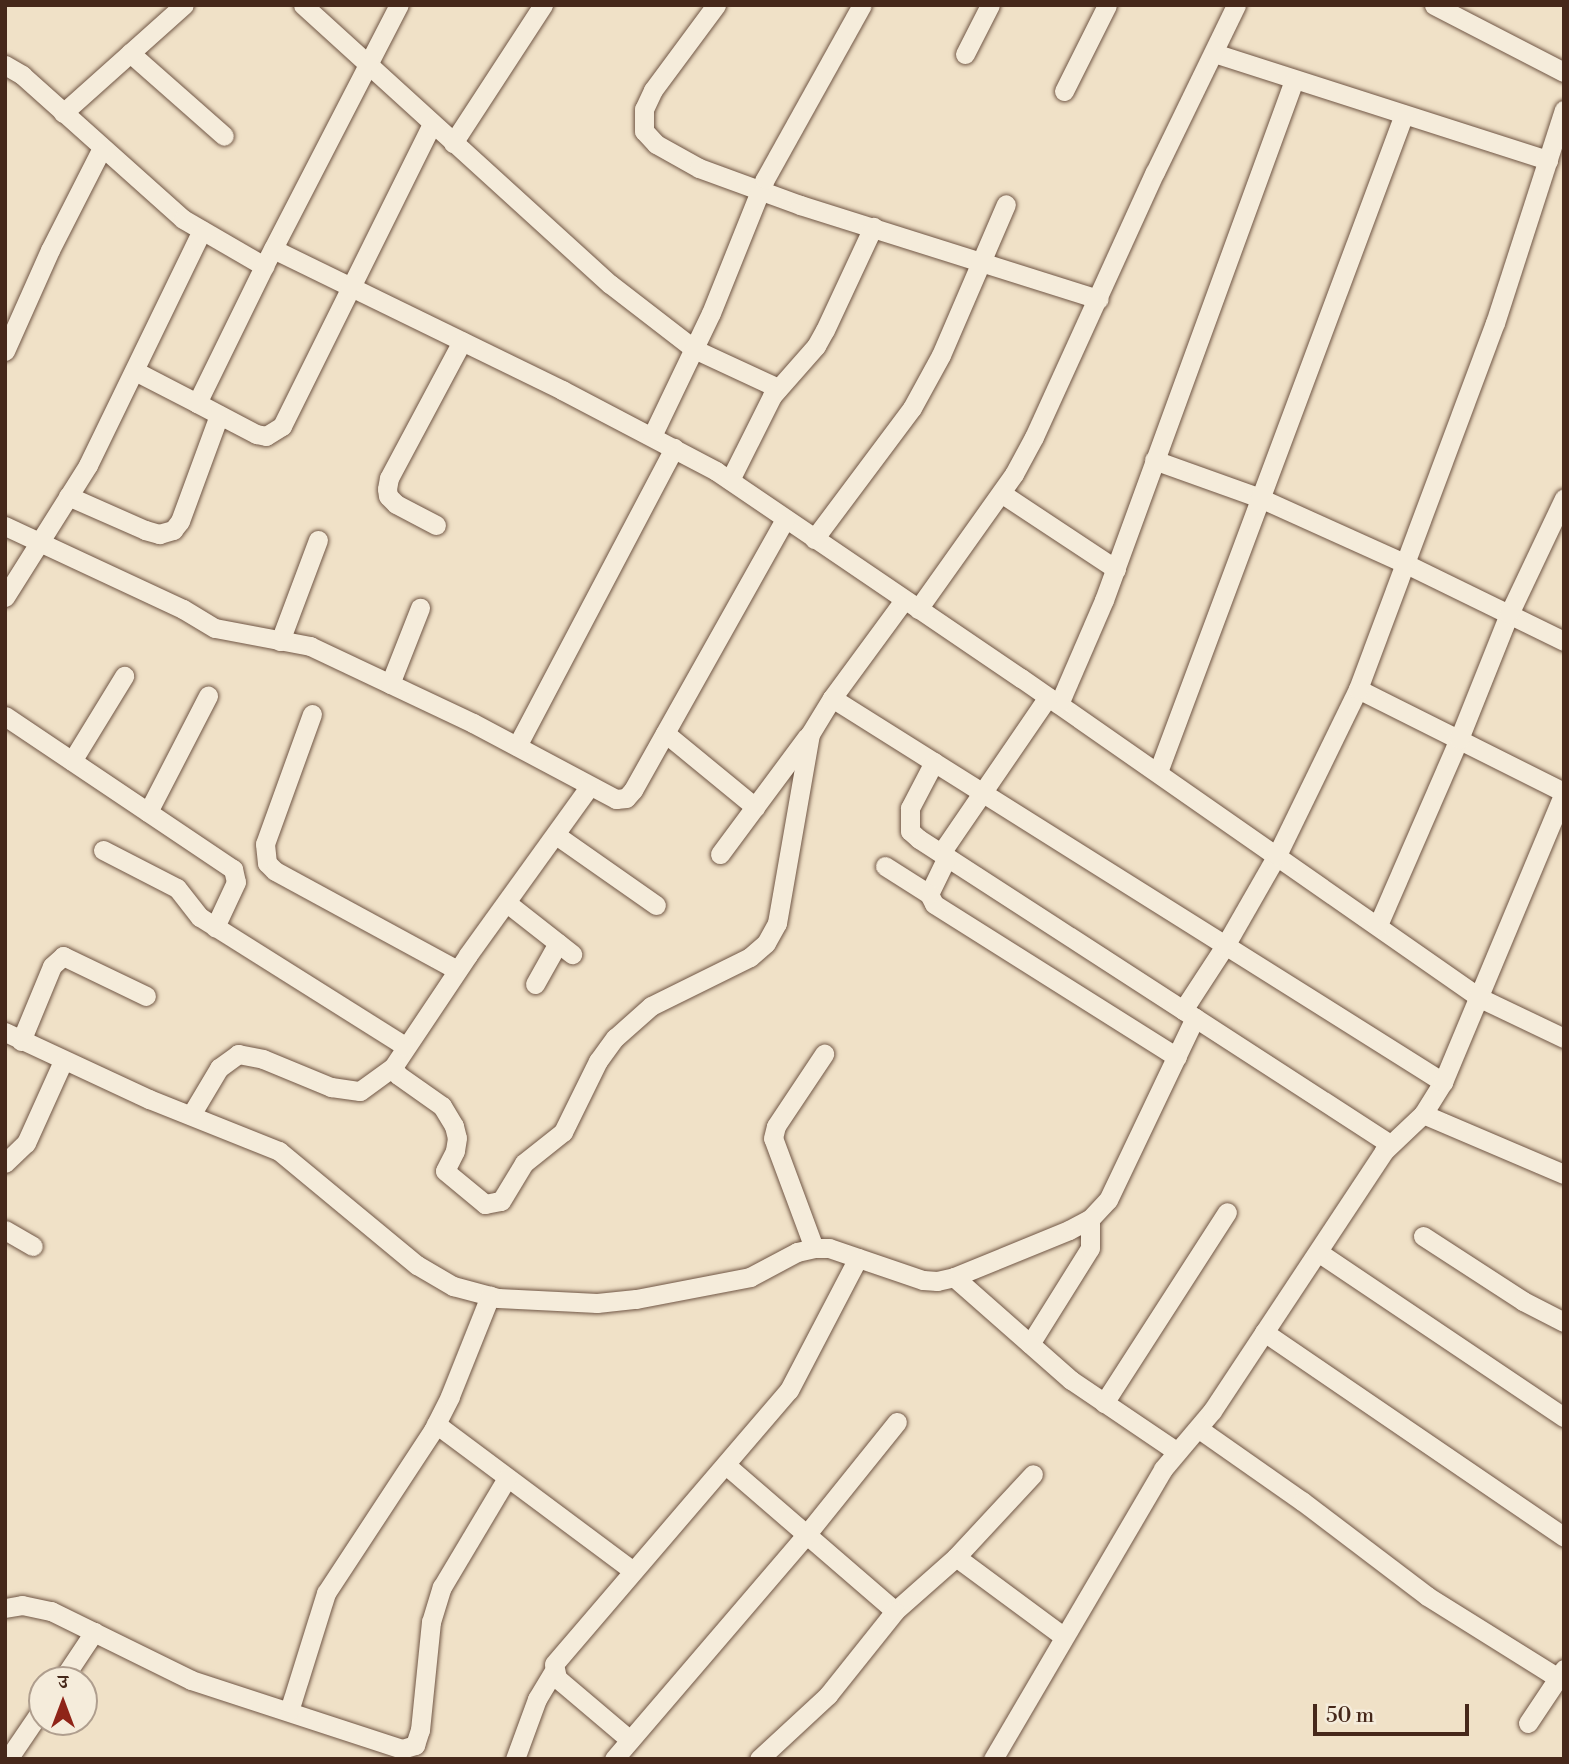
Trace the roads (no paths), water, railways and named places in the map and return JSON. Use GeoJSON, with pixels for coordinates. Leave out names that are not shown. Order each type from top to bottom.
{"type":"FeatureCollection","features":[{"type":"Feature","properties":{"kind":"street"},"geometry":{"type":"LineString","coordinates":[[63,113],[184,5]]}},
{"type":"Feature","properties":{"kind":"street"},"geometry":{"type":"LineString","coordinates":[[303,5],[610,284],[694,349],[778,388]]}},
{"type":"Feature","properties":{"kind":"street"},"geometry":{"type":"LineString","coordinates":[[197,403],[399,5]]}},
{"type":"Feature","properties":{"kind":"street"},"geometry":{"type":"LineString","coordinates":[[453,144],[543,5]]}},
{"type":"Feature","properties":{"kind":"street"},"geometry":{"type":"LineString","coordinates":[[716,5],[653,90],[642,122],[644,131],[656,144],[699,168],[760,190],[1098,299]]}},
{"type":"Feature","properties":{"kind":"street"},"geometry":{"type":"LineString","coordinates":[[652,436],[694,349],[760,190],[862,5]]}},
{"type":"Feature","properties":{"kind":"street"},"geometry":{"type":"LineString","coordinates":[[965,54],[990,5]]}},
{"type":"Feature","properties":{"kind":"street"},"geometry":{"type":"LineString","coordinates":[[1064,91],[1107,5]]}},
{"type":"Feature","properties":{"kind":"street"},"geometry":{"type":"LineString","coordinates":[[720,853],[810,734],[832,698],[1001,493],[1034,437],[1236,5]]}},
{"type":"Feature","properties":{"kind":"street"},"geometry":{"type":"LineString","coordinates":[[1434,5],[1564,72]]}},
{"type":"Feature","properties":{"kind":"street"},"geometry":{"type":"LineString","coordinates":[[130,53],[224,135]]}},
{"type":"Feature","properties":{"kind":"street"},"geometry":{"type":"LineString","coordinates":[[1214,53],[1548,160]]}},
{"type":"Feature","properties":{"kind":"street"},"geometry":{"type":"LineString","coordinates":[[5,65],[22,75],[183,219],[202,230],[350,287],[652,436],[730,480],[1158,772],[1480,998],[1564,1038]]}},
{"type":"Feature","properties":{"kind":"street"},"geometry":{"type":"LineString","coordinates":[[929,894],[944,855],[981,793],[1053,701],[1116,569],[1294,80]]}},
{"type":"Feature","properties":{"kind":"street"},"geometry":{"type":"LineString","coordinates":[[146,996],[63,956],[52,966],[13,1037],[63,1061],[279,1152],[417,1265],[453,1286],[490,1296],[597,1303],[636,1299],[750,1277],[797,1252],[814,1248],[829,1248],[923,1280],[954,1278],[1090,1219],[1108,1200],[1177,1057],[1189,1014],[1277,855],[1358,689],[1494,323],[1564,110]]}},
{"type":"Feature","properties":{"kind":"street"},"geometry":{"type":"LineString","coordinates":[[1158,772],[1404,114]]}},
{"type":"Feature","properties":{"kind":"street"},"geometry":{"type":"LineString","coordinates":[[135,371],[256,434],[266,436],[282,426],[432,124]]}},
{"type":"Feature","properties":{"kind":"street"},"geometry":{"type":"LineString","coordinates":[[5,351],[50,250],[102,148]]}},
{"type":"Feature","properties":{"kind":"street"},"geometry":{"type":"LineString","coordinates":[[814,539],[912,408],[941,355],[1006,204]]}},
{"type":"Feature","properties":{"kind":"street"},"geometry":{"type":"LineString","coordinates":[[730,480],[778,388],[816,346],[873,227]]}},
{"type":"Feature","properties":{"kind":"street"},"geometry":{"type":"LineString","coordinates":[[5,597],[68,496],[135,371],[202,230]]}},
{"type":"Feature","properties":{"kind":"street"},"geometry":{"type":"LineString","coordinates":[[436,525],[396,504],[388,496],[387,489],[389,478],[461,341]]}},
{"type":"Feature","properties":{"kind":"street"},"geometry":{"type":"LineString","coordinates":[[68,496],[145,530],[159,534],[173,530],[180,522],[219,415]]}},
{"type":"Feature","properties":{"kind":"street"},"geometry":{"type":"LineString","coordinates":[[517,746],[674,448]]}},
{"type":"Feature","properties":{"kind":"street"},"geometry":{"type":"LineString","coordinates":[[1154,460],[1260,498],[1404,563],[1564,641]]}},
{"type":"Feature","properties":{"kind":"street"},"geometry":{"type":"LineString","coordinates":[[1001,493],[1116,569]]}},
{"type":"Feature","properties":{"kind":"street"},"geometry":{"type":"LineString","coordinates":[[1378,925],[1459,739],[1508,614],[1564,498]]}},
{"type":"Feature","properties":{"kind":"street"},"geometry":{"type":"LineString","coordinates":[[5,526],[183,609],[215,628],[310,646],[517,746],[589,787],[616,799],[626,798],[785,519]]}},
{"type":"Feature","properties":{"kind":"street"},"geometry":{"type":"LineString","coordinates":[[280,640],[318,540]]}},
{"type":"Feature","properties":{"kind":"street"},"geometry":{"type":"LineString","coordinates":[[390,684],[421,608]]}},
{"type":"Feature","properties":{"kind":"street"},"geometry":{"type":"LineString","coordinates":[[72,761],[124,677]]}},
{"type":"Feature","properties":{"kind":"street"},"geometry":{"type":"LineString","coordinates":[[993,1759],[1176,1451],[1199,1429],[1390,1144],[1423,1114],[1443,1082],[1564,792],[1358,689]]}},
{"type":"Feature","properties":{"kind":"street"},"geometry":{"type":"LineString","coordinates":[[148,812],[208,696]]}},
{"type":"Feature","properties":{"kind":"street"},"geometry":{"type":"LineString","coordinates":[[832,698],[1443,1082]]}},
{"type":"Feature","properties":{"kind":"street"},"geometry":{"type":"LineString","coordinates":[[312,714],[265,844],[267,863],[275,871],[457,970]]}},
{"type":"Feature","properties":{"kind":"street"},"geometry":{"type":"LineString","coordinates":[[8,725],[72,761],[233,869],[236,882],[215,927]]}},
{"type":"Feature","properties":{"kind":"street"},"geometry":{"type":"LineString","coordinates":[[664,733],[755,807]]}},
{"type":"Feature","properties":{"kind":"street"},"geometry":{"type":"LineString","coordinates":[[393,1067],[398,1075],[442,1105],[454,1126],[455,1151],[446,1166],[447,1174],[485,1204],[501,1201],[524,1163],[563,1132],[598,1061],[615,1038],[651,1006],[750,957],[766,943],[777,923],[810,734]]}},
{"type":"Feature","properties":{"kind":"street"},"geometry":{"type":"LineString","coordinates":[[934,762],[910,808],[910,831],[1390,1144]]}},
{"type":"Feature","properties":{"kind":"street"},"geometry":{"type":"LineString","coordinates":[[191,1115],[219,1068],[238,1055],[263,1059],[331,1087],[360,1091],[393,1067],[457,970],[589,787]]}},
{"type":"Feature","properties":{"kind":"street"},"geometry":{"type":"LineString","coordinates":[[556,835],[656,905]]}},
{"type":"Feature","properties":{"kind":"street"},"geometry":{"type":"LineString","coordinates":[[103,850],[177,888],[193,911],[215,927],[405,1046]]}},
{"type":"Feature","properties":{"kind":"street"},"geometry":{"type":"LineString","coordinates":[[885,866],[929,894],[941,909],[1177,1057]]}},
{"type":"Feature","properties":{"kind":"street"},"geometry":{"type":"LineString","coordinates":[[507,903],[565,948],[535,984]]}},
{"type":"Feature","properties":{"kind":"street"},"geometry":{"type":"LineString","coordinates":[[814,1248],[773,1138],[775,1126],[824,1055]]}},
{"type":"Feature","properties":{"kind":"street"},"geometry":{"type":"LineString","coordinates":[[5,1163],[26,1143],[63,1061]]}},
{"type":"Feature","properties":{"kind":"street"},"geometry":{"type":"LineString","coordinates":[[1423,1114],[1564,1174]]}},
{"type":"Feature","properties":{"kind":"street"},"geometry":{"type":"LineString","coordinates":[[1104,1403],[1227,1212]]}},
{"type":"Feature","properties":{"kind":"street"},"geometry":{"type":"LineString","coordinates":[[1030,1345],[1090,1248],[1090,1219]]}},
{"type":"Feature","properties":{"kind":"street"},"geometry":{"type":"LineString","coordinates":[[5,1230],[33,1246]]}},
{"type":"Feature","properties":{"kind":"street"},"geometry":{"type":"LineString","coordinates":[[1423,1236],[1522,1301],[1564,1322]]}},
{"type":"Feature","properties":{"kind":"street"},"geometry":{"type":"LineString","coordinates":[[1318,1252],[1564,1417]]}},
{"type":"Feature","properties":{"kind":"street"},"geometry":{"type":"LineString","coordinates":[[515,1759],[537,1699],[554,1671],[558,1658],[789,1390],[858,1258]]}},
{"type":"Feature","properties":{"kind":"street"},"geometry":{"type":"LineString","coordinates":[[954,1278],[1070,1380],[1176,1451]]}},
{"type":"Feature","properties":{"kind":"street"},"geometry":{"type":"LineString","coordinates":[[289,1711],[326,1593],[436,1424],[490,1296]]}},
{"type":"Feature","properties":{"kind":"street"},"geometry":{"type":"LineString","coordinates":[[1264,1332],[1564,1537]]}},
{"type":"Feature","properties":{"kind":"street"},"geometry":{"type":"LineString","coordinates":[[614,1759],[806,1535],[897,1422]]}},
{"type":"Feature","properties":{"kind":"street"},"geometry":{"type":"LineString","coordinates":[[436,1424],[632,1570]]}},
{"type":"Feature","properties":{"kind":"street"},"geometry":{"type":"LineString","coordinates":[[1199,1429],[1303,1501],[1427,1597],[1561,1673],[1528,1723]]}},
{"type":"Feature","properties":{"kind":"street"},"geometry":{"type":"LineString","coordinates":[[726,1465],[895,1611]]}},
{"type":"Feature","properties":{"kind":"street"},"geometry":{"type":"LineString","coordinates":[[759,1759],[828,1695],[895,1611],[956,1557],[1033,1474]]}},
{"type":"Feature","properties":{"kind":"street"},"geometry":{"type":"LineString","coordinates":[[5,1608],[22,1605],[51,1611],[191,1680],[402,1749],[415,1745],[431,1622],[442,1587],[507,1478]]}},
{"type":"Feature","properties":{"kind":"street"},"geometry":{"type":"LineString","coordinates":[[956,1557],[1064,1637]]}},
{"type":"Feature","properties":{"kind":"street"},"geometry":{"type":"LineString","coordinates":[[71,1666],[94,1632]]}},
{"type":"Feature","properties":{"kind":"street"},"geometry":{"type":"LineString","coordinates":[[554,1671],[630,1740]]}},
{"type":"Feature","properties":{"kind":"street"},"geometry":{"type":"LineString","coordinates":[[8,1759],[28,1730]]}}]}
